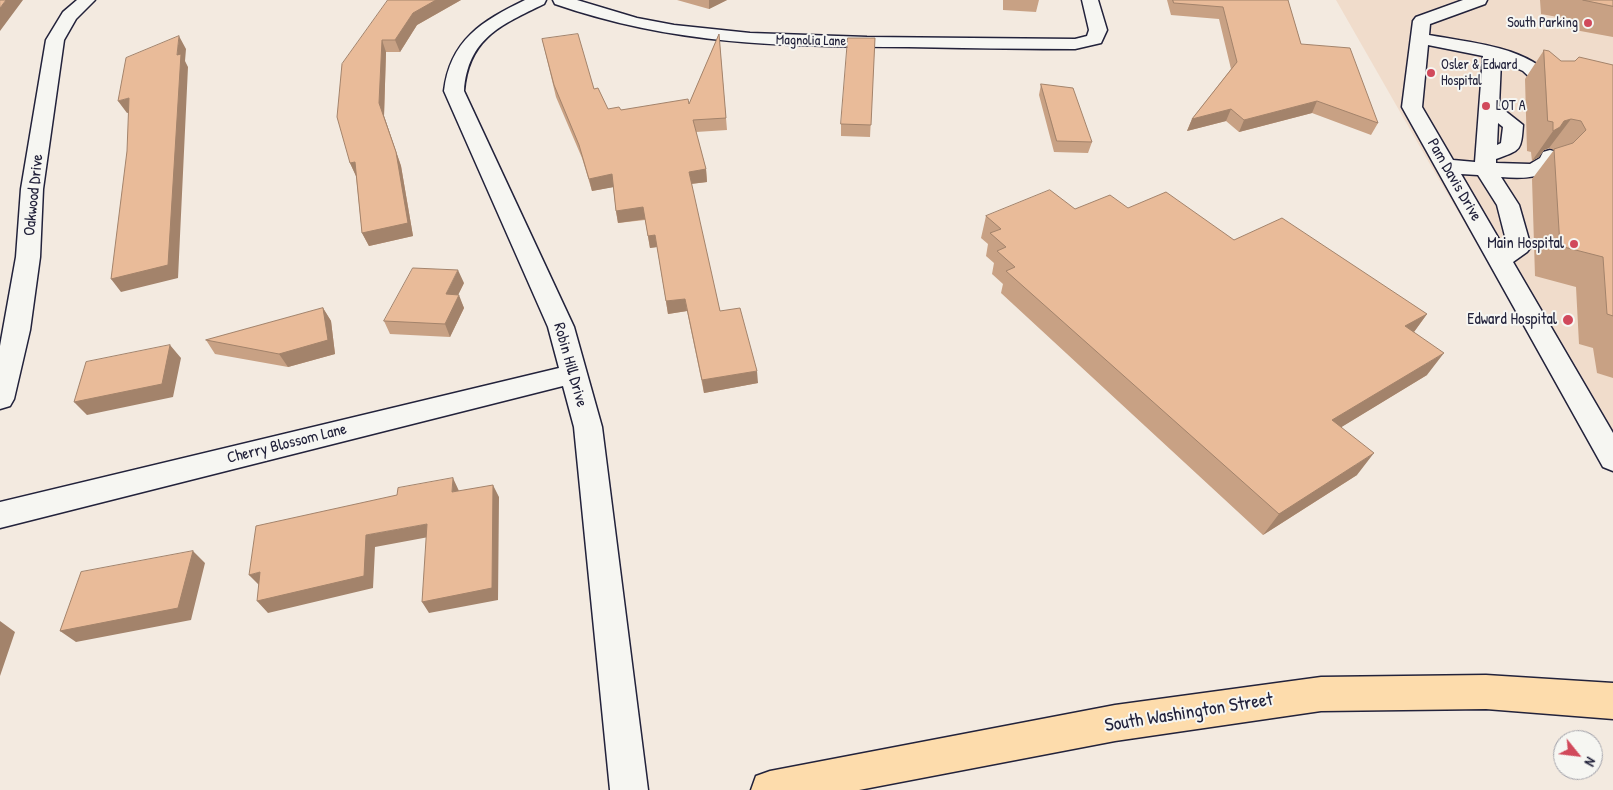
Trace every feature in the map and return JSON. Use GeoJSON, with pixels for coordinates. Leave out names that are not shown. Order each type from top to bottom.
{"type":"FeatureCollection","features":[{"type":"Feature","properties":{"kind":"main road","name":"South Washington Street"},"geometry":{"type":"LineString","coordinates":[[770,790],[823,778],[1115,723],[1320,694],[1486,692],[1613,701]]}},
{"type":"Feature","properties":{"kind":"street","name":"Oakwood Drive"},"geometry":{"type":"LineString","coordinates":[[0,399],[17,330],[28,257],[32,189],[55,40],[69,16],[87,0]]}},
{"type":"Feature","properties":{"kind":"street","name":"Robin Hill Drive"},"geometry":{"type":"LineString","coordinates":[[538,0],[485,30],[464,51],[456,67],[454,91],[561,327],[588,427],[629,790]]}},
{"type":"Feature","properties":{"kind":"street","name":"Magnolia Lane"},"geometry":{"type":"LineString","coordinates":[[561,0],[618,19],[656,28],[728,38],[797,41],[1066,44],[1095,39],[1098,30],[1090,0]]}},
{"type":"Feature","properties":{"kind":"street","name":"Pam Davis Drive"},"geometry":{"type":"LineString","coordinates":[[1477,0],[1422,21],[1412,107],[1613,459]]}},
{"type":"Feature","properties":{"kind":"street"},"geometry":{"type":"LineString","coordinates":[[1420,38],[1492,53],[1527,64],[1540,73],[1548,84]]}},
{"type":"Feature","properties":{"kind":"street"},"geometry":{"type":"LineString","coordinates":[[1485,162],[1510,146],[1513,125],[1489,108],[1492,53]]}},
{"type":"Feature","properties":{"kind":"street"},"geometry":{"type":"LineString","coordinates":[[1446,166],[1485,162],[1528,172],[1544,167],[1551,160],[1550,156]]}},
{"type":"Feature","properties":{"kind":"street"},"geometry":{"type":"LineString","coordinates":[[1485,162],[1508,205],[1519,247],[1499,260]]}},
{"type":"Feature","properties":{"kind":"street","name":"Cherry Blossom Lane"},"geometry":{"type":"LineString","coordinates":[[0,514],[573,374]]}},
{"type":"Feature","properties":{"kind":"shaded area","name":"Edward Hospital"},"geometry":{"type":"Polygon","coordinates":[[[1336,0],[1613,0],[1613,473],[1431,166],[1336,0]]]}},
{"type":"Feature","properties":{"kind":"building"},"geometry":{"type":"Polygon","coordinates":[[[0,0],[6,0],[0,8],[0,0]]]}},
{"type":"Feature","properties":{"kind":"building"},"geometry":{"type":"Polygon","coordinates":[[[388,0],[436,0],[413,13],[395,40],[382,40],[379,103],[396,152],[408,223],[362,233],[355,162],[350,163],[337,117],[342,64],[388,0]]]}},
{"type":"Feature","properties":{"kind":"building"},"geometry":{"type":"Polygon","coordinates":[[[1173,0],[1288,0],[1301,44],[1350,48],[1378,123],[1317,101],[1244,120],[1231,109],[1192,119],[1237,62],[1223,7],[1174,3],[1173,0]]]}},
{"type":"Feature","properties":{"kind":"building"},"geometry":{"type":"Polygon","coordinates":[[[1583,0],[1613,0],[1613,6],[1583,0]]]}},
{"type":"Feature","properties":{"kind":"building"},"geometry":{"type":"Polygon","coordinates":[[[578,34],[594,89],[598,88],[608,109],[619,107],[621,110],[688,99],[689,104],[719,34],[726,118],[693,120],[706,169],[689,172],[720,311],[740,308],[757,371],[702,380],[685,299],[666,301],[655,235],[648,236],[643,207],[616,211],[612,174],[589,179],[579,145],[554,85],[542,39],[578,34]]]}},
{"type":"Feature","properties":{"kind":"building"},"geometry":{"type":"Polygon","coordinates":[[[179,36],[177,55],[181,54],[168,265],[111,279],[127,151],[129,98],[118,101],[126,58],[179,36]]]}},
{"type":"Feature","properties":{"kind":"building"},"geometry":{"type":"Polygon","coordinates":[[[848,38],[875,38],[871,125],[841,124],[848,38]]]}},
{"type":"Feature","properties":{"kind":"building"},"geometry":{"type":"Polygon","coordinates":[[[1544,50],[1549,51],[1561,61],[1575,61],[1579,57],[1613,65],[1613,316],[1607,314],[1603,257],[1560,246],[1554,149],[1573,143],[1586,130],[1581,121],[1571,119],[1564,121],[1560,127],[1553,131],[1553,122],[1548,121],[1544,50]]]}},
{"type":"Feature","properties":{"kind":"building"},"geometry":{"type":"Polygon","coordinates":[[[1041,84],[1073,88],[1092,142],[1057,141],[1041,84]]]}},
{"type":"Feature","properties":{"kind":"building"},"geometry":{"type":"Polygon","coordinates":[[[1050,190],[1075,209],[1110,195],[1128,208],[1166,192],[1234,240],[1282,218],[1427,314],[1405,326],[1444,353],[1332,420],[1374,453],[1279,514],[1006,271],[1015,267],[997,251],[1006,247],[990,233],[1001,229],[986,216],[1050,190]]]}},
{"type":"Feature","properties":{"kind":"building"},"geometry":{"type":"Polygon","coordinates":[[[413,268],[458,270],[446,294],[459,295],[445,324],[384,321],[413,268]]]}},
{"type":"Feature","properties":{"kind":"building"},"geometry":{"type":"Polygon","coordinates":[[[323,308],[328,340],[279,354],[206,340],[323,308]]]}},
{"type":"Feature","properties":{"kind":"building"},"geometry":{"type":"Polygon","coordinates":[[[170,345],[162,384],[74,402],[86,362],[170,345]]]}},
{"type":"Feature","properties":{"kind":"building"},"geometry":{"type":"Polygon","coordinates":[[[453,478],[452,492],[493,485],[492,588],[422,602],[427,524],[366,535],[364,576],[257,601],[260,572],[249,575],[256,526],[397,495],[398,488],[453,478]]]}},
{"type":"Feature","properties":{"kind":"building"},"geometry":{"type":"Polygon","coordinates":[[[193,551],[178,608],[60,631],[81,572],[193,551]]]}},
{"type":"Feature","properties":{"kind":"place","name":"South Parking"},"geometry":{"type":"Point","coordinates":[1588,23]}},
{"type":"Feature","properties":{"kind":"place","name":"Osler & Edward Hospital"},"geometry":{"type":"Point","coordinates":[1431,73]}},
{"type":"Feature","properties":{"kind":"place","name":"LOT A"},"geometry":{"type":"Point","coordinates":[1486,106]}},
{"type":"Feature","properties":{"kind":"place","name":"Main Hospital"},"geometry":{"type":"Point","coordinates":[1574,244]}},
{"type":"Feature","properties":{"kind":"place","name":"Edward Hospital"},"geometry":{"type":"Point","coordinates":[1568,320]}}]}
